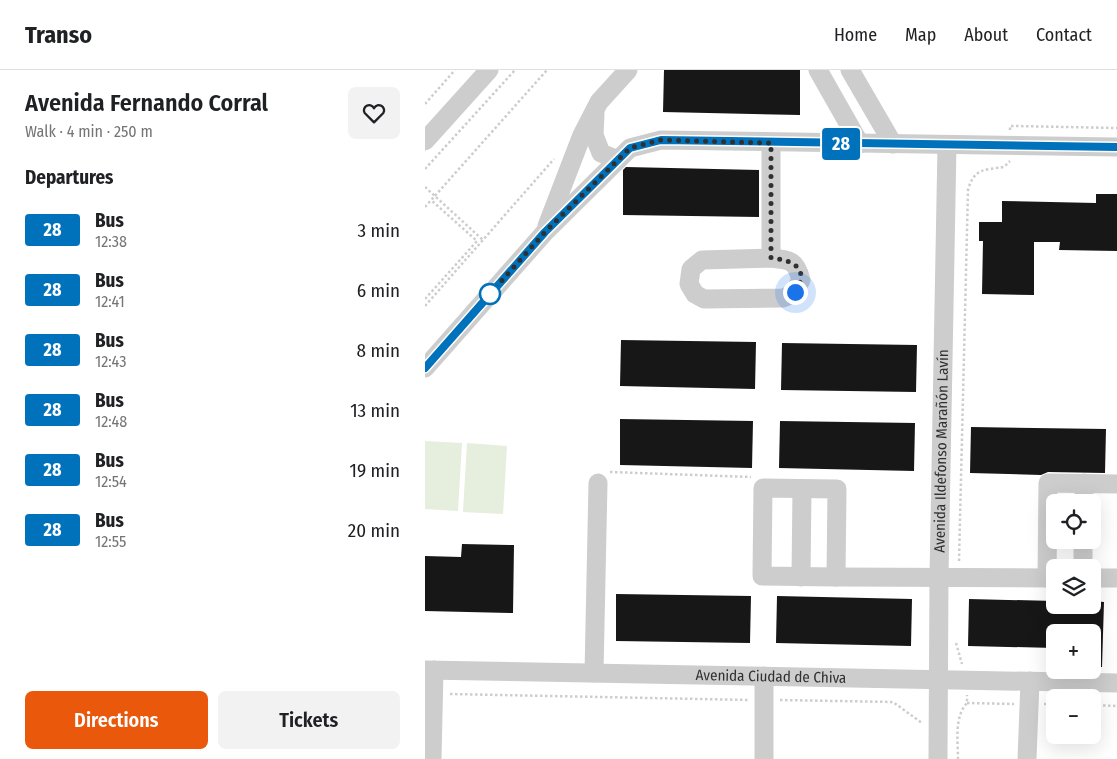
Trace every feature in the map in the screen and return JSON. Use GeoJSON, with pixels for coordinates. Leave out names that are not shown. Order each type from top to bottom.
{"type":"FeatureCollection","features":[{"type":"Feature","properties":{"kind":"street"},"geometry":{"type":"LineString","coordinates":[[425,141],[489,70]]}},
{"type":"Feature","properties":{"kind":"street"},"geometry":{"type":"LineString","coordinates":[[545,232],[582,135],[599,102],[628,70]]}},
{"type":"Feature","properties":{"kind":"street"},"geometry":{"type":"LineString","coordinates":[[818,70],[860,144]]}},
{"type":"Feature","properties":{"kind":"street"},"geometry":{"type":"LineString","coordinates":[[850,70],[893,144]]}},
{"type":"Feature","properties":{"kind":"street"},"geometry":{"type":"LineString","coordinates":[[595,111],[594,135],[601,153],[624,154],[661,140],[1117,147]]}},
{"type":"Feature","properties":{"kind":"street"},"geometry":{"type":"LineString","coordinates":[[771,143],[771,258]]}},
{"type":"Feature","properties":{"kind":"street","name":"Avenida Ildefonso Marañón Lavín"},"geometry":{"type":"LineString","coordinates":[[938,759],[939,578],[947,145]]}},
{"type":"Feature","properties":{"kind":"street"},"geometry":{"type":"LineString","coordinates":[[425,368],[545,232],[624,154]]}},
{"type":"Feature","properties":{"kind":"street"},"geometry":{"type":"LineString","coordinates":[[771,258],[788,260],[798,268],[801,280],[793,294],[783,298],[704,299],[695,294],[689,284],[691,269],[702,260],[771,258]]}},
{"type":"Feature","properties":{"kind":"street"},"geometry":{"type":"LineString","coordinates":[[593,673],[598,482]]}},
{"type":"Feature","properties":{"kind":"street"},"geometry":{"type":"LineString","coordinates":[[1050,559],[1048,483],[1117,484]]}},
{"type":"Feature","properties":{"kind":"street"},"geometry":{"type":"LineString","coordinates":[[1083,494],[1084,483]]}},
{"type":"Feature","properties":{"kind":"street"},"geometry":{"type":"LineString","coordinates":[[836,577],[837,489],[763,488],[762,576],[801,577],[939,578],[1046,578]]}},
{"type":"Feature","properties":{"kind":"street"},"geometry":{"type":"LineString","coordinates":[[801,577],[802,489]]}},
{"type":"Feature","properties":{"kind":"street"},"geometry":{"type":"LineString","coordinates":[[1101,578],[1117,578]]}},
{"type":"Feature","properties":{"kind":"street"},"geometry":{"type":"LineString","coordinates":[[429,670],[432,759]]}},
{"type":"Feature","properties":{"kind":"street","name":"Avenida Ciudad de Chiva"},"geometry":{"type":"LineString","coordinates":[[429,670],[1117,683]]}},
{"type":"Feature","properties":{"kind":"street"},"geometry":{"type":"LineString","coordinates":[[764,759],[765,676]]}},
{"type":"Feature","properties":{"kind":"street"},"geometry":{"type":"LineString","coordinates":[[1027,759],[1030,681]]}},
{"type":"Feature","properties":{"kind":"path"},"geometry":{"type":"LineString","coordinates":[[425,104],[455,70]]}},
{"type":"Feature","properties":{"kind":"path"},"geometry":{"type":"LineString","coordinates":[[425,169],[515,70]]}},
{"type":"Feature","properties":{"kind":"path"},"geometry":{"type":"LineString","coordinates":[[425,207],[547,70]]}},
{"type":"Feature","properties":{"kind":"path"},"geometry":{"type":"LineString","coordinates":[[1010,133],[1010,126],[1117,128]]}},
{"type":"Feature","properties":{"kind":"path"},"geometry":{"type":"LineString","coordinates":[[425,306],[484,241],[558,154]]}},
{"type":"Feature","properties":{"kind":"path"},"geometry":{"type":"LineString","coordinates":[[959,562],[968,190],[971,178],[979,172],[990,168],[1004,167],[1010,161],[1010,157]]}},
{"type":"Feature","properties":{"kind":"path"},"geometry":{"type":"LineString","coordinates":[[425,187],[484,241]]}},
{"type":"Feature","properties":{"kind":"path"},"geometry":{"type":"LineString","coordinates":[[425,298],[477,241],[431,200]]}},
{"type":"Feature","properties":{"kind":"path"},"geometry":{"type":"LineString","coordinates":[[598,482],[599,471],[749,476],[763,488]]}},
{"type":"Feature","properties":{"kind":"path"},"geometry":{"type":"LineString","coordinates":[[955,638],[961,662],[967,668]]}},
{"type":"Feature","properties":{"kind":"path"},"geometry":{"type":"LineString","coordinates":[[958,759],[961,709],[967,703],[967,692]]}},
{"type":"Feature","properties":{"kind":"path"},"geometry":{"type":"LineString","coordinates":[[448,694],[757,700]]}},
{"type":"Feature","properties":{"kind":"path"},"geometry":{"type":"LineString","coordinates":[[771,700],[893,702],[922,723]]}},
{"type":"Feature","properties":{"kind":"path"},"geometry":{"type":"LineString","coordinates":[[967,703],[1023,704]]}},
{"type":"Feature","properties":{"kind":"path"},"geometry":{"type":"LineString","coordinates":[[1101,705],[1117,706]]}},
{"type":"Feature","properties":{"kind":"green space"},"geometry":{"type":"Polygon","coordinates":[[[425,441],[462,443],[458,511],[425,509],[425,441]]]}},
{"type":"Feature","properties":{"kind":"green space"},"geometry":{"type":"Polygon","coordinates":[[[467,443],[507,446],[503,514],[463,512],[467,443]]]}},
{"type":"Feature","properties":{"kind":"building"},"geometry":{"type":"Polygon","coordinates":[[[664,70],[800,70],[800,115],[663,112],[664,70]]]}},
{"type":"Feature","properties":{"kind":"building"},"geometry":{"type":"Polygon","coordinates":[[[626,167],[759,170],[759,217],[623,215],[623,170],[626,167]]]}},
{"type":"Feature","properties":{"kind":"building"},"geometry":{"type":"Polygon","coordinates":[[[1096,194],[1117,194],[1117,251],[1059,250],[1060,242],[1034,242],[1034,295],[982,294],[983,241],[979,241],[979,222],[1002,222],[1002,201],[1096,203],[1096,194]]]}},
{"type":"Feature","properties":{"kind":"building"},"geometry":{"type":"Polygon","coordinates":[[[621,340],[756,342],[755,389],[620,386],[621,340]]]}},
{"type":"Feature","properties":{"kind":"building"},"geometry":{"type":"Polygon","coordinates":[[[782,343],[917,345],[916,392],[781,390],[782,343]]]}},
{"type":"Feature","properties":{"kind":"building"},"geometry":{"type":"Polygon","coordinates":[[[620,419],[753,421],[752,468],[620,465],[620,419]]]}},
{"type":"Feature","properties":{"kind":"building"},"geometry":{"type":"Polygon","coordinates":[[[780,421],[915,423],[914,471],[779,468],[780,421]]]}},
{"type":"Feature","properties":{"kind":"building"},"geometry":{"type":"Polygon","coordinates":[[[971,427],[1106,429],[1105,473],[1048,472],[1041,475],[970,473],[971,427]]]}},
{"type":"Feature","properties":{"kind":"building"},"geometry":{"type":"Polygon","coordinates":[[[462,544],[514,545],[513,613],[425,611],[425,556],[461,557],[462,544]]]}},
{"type":"Feature","properties":{"kind":"building"},"geometry":{"type":"Polygon","coordinates":[[[616,594],[751,596],[750,643],[616,641],[616,594]]]}},
{"type":"Feature","properties":{"kind":"building"},"geometry":{"type":"Polygon","coordinates":[[[777,596],[912,599],[911,646],[776,643],[777,596]]]}},
{"type":"Feature","properties":{"kind":"building"},"geometry":{"type":"Polygon","coordinates":[[[969,599],[1046,601],[1046,614],[1101,614],[1101,602],[1104,602],[1102,667],[1101,624],[1046,624],[1046,648],[968,646],[969,599]]]}},
{"type":"Feature","properties":{"kind":"bus line","name":"28"},"geometry":{"type":"LineString","coordinates":[[425,368],[545,232],[630,148],[661,140],[1117,147]]}},
{"type":"Feature","properties":{"kind":"route"},"geometry":{"type":"LineString","coordinates":[[490,294],[545,232],[630,148],[661,140],[771,143],[771,258],[788,260],[798,268],[801,280],[795,292]]}}]}
